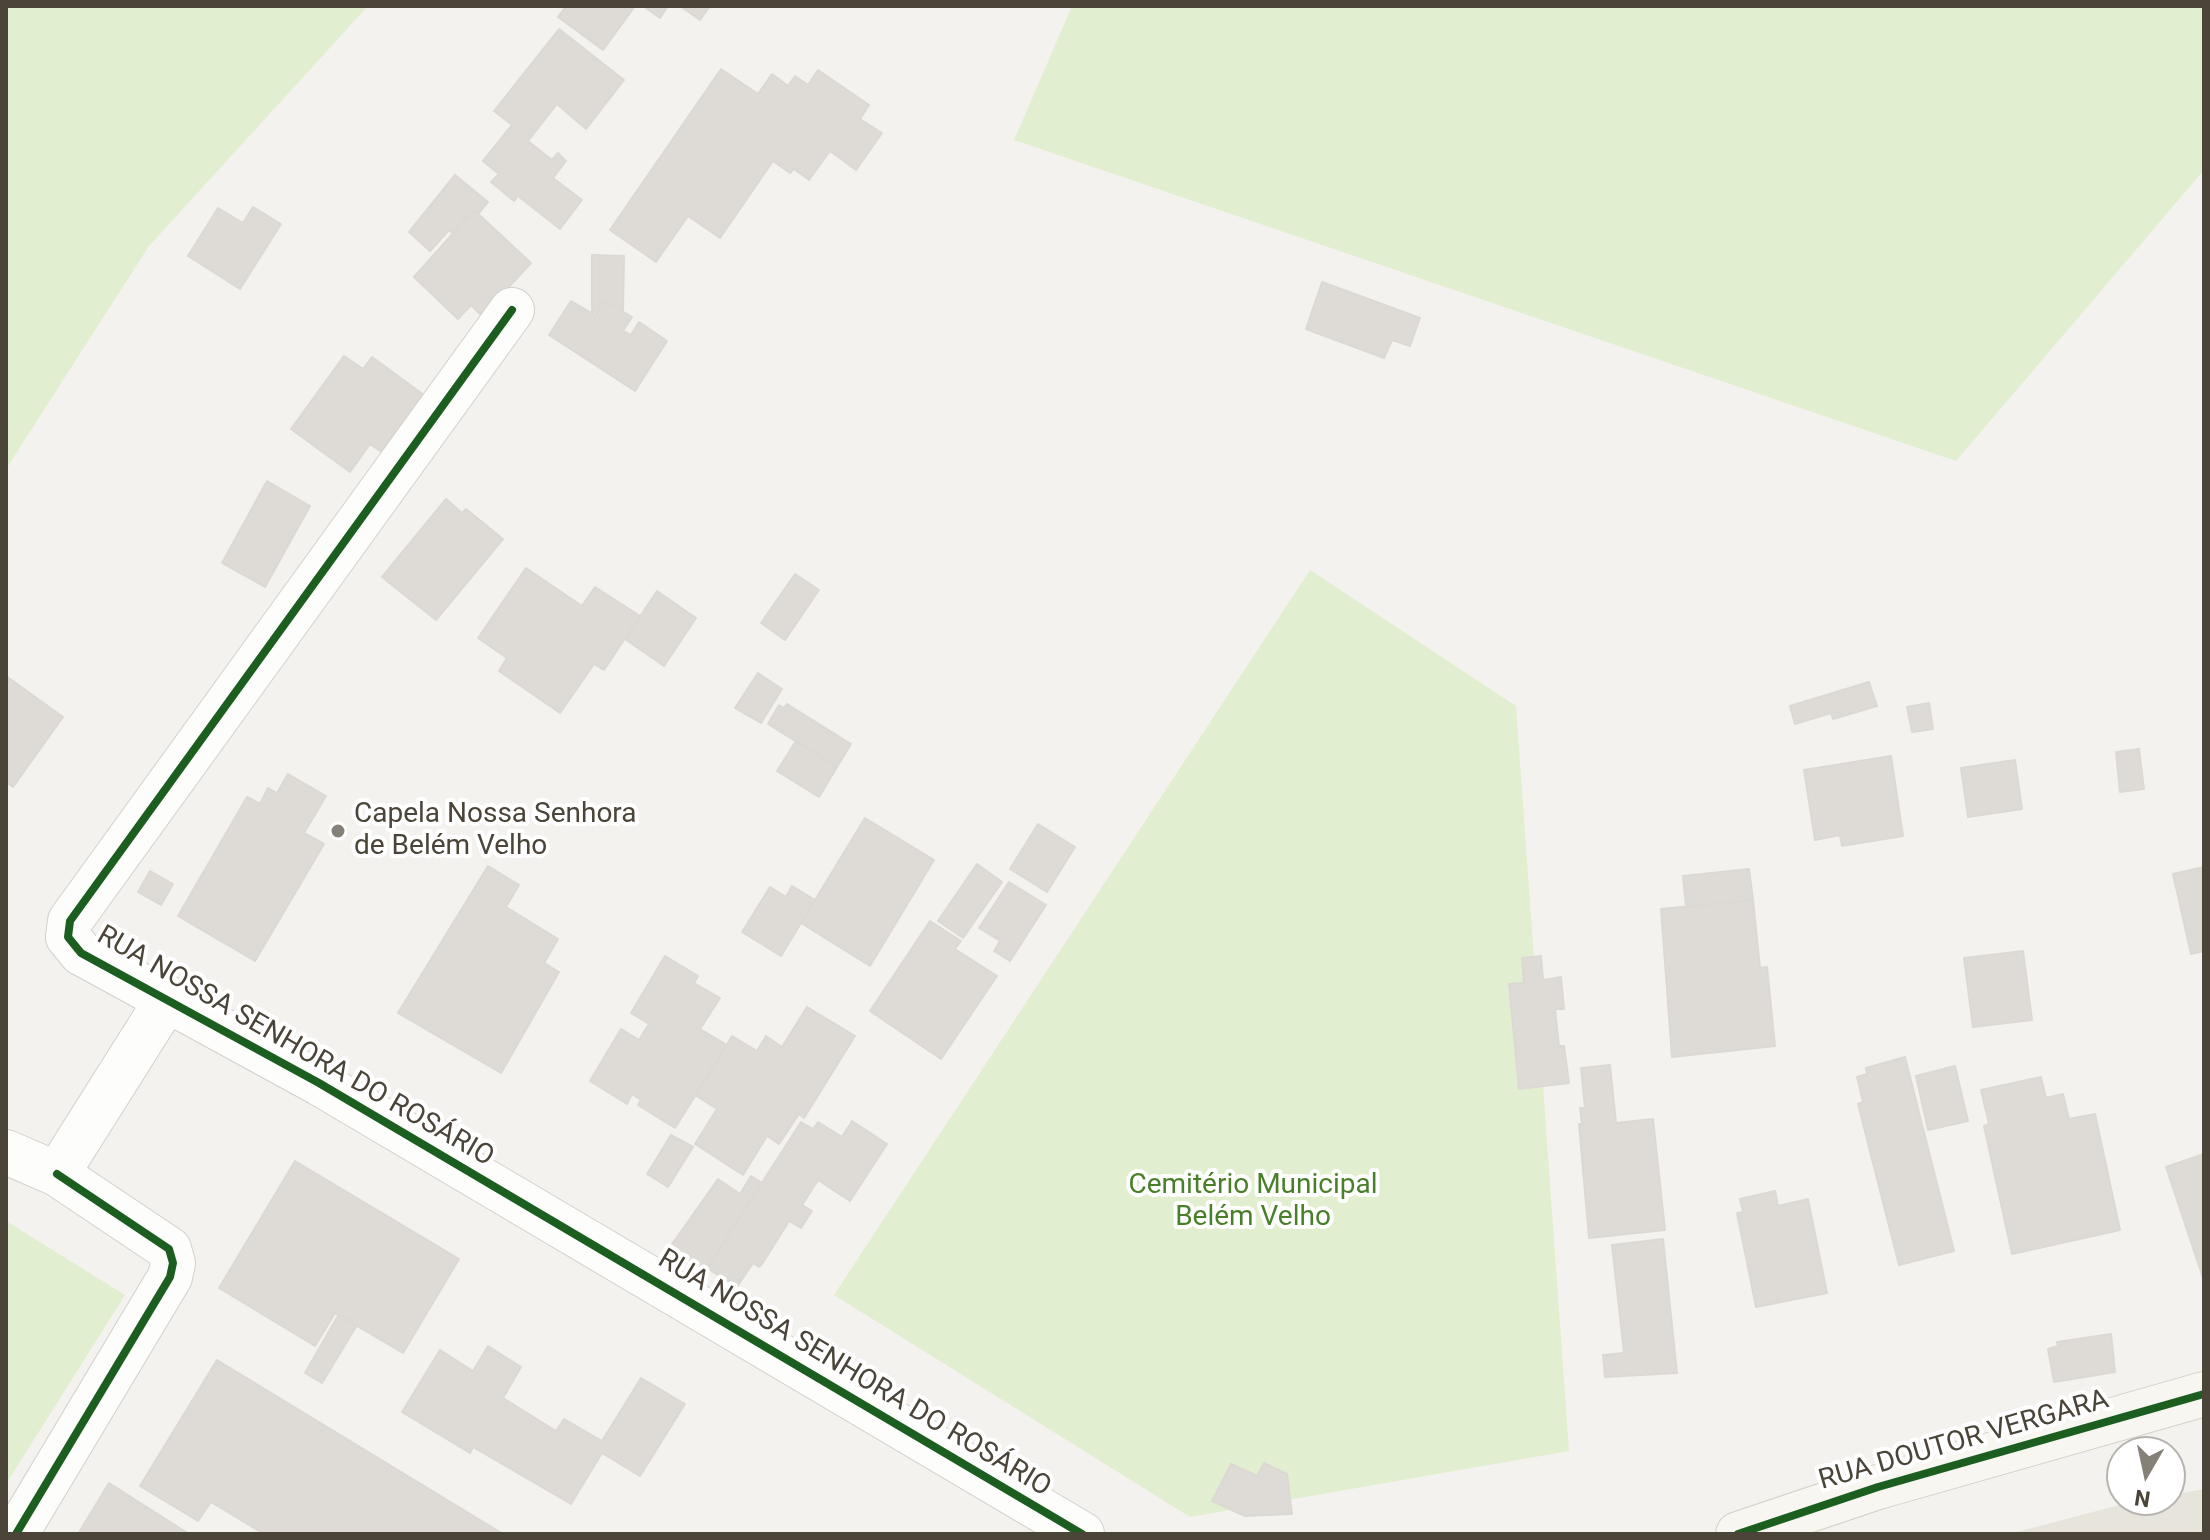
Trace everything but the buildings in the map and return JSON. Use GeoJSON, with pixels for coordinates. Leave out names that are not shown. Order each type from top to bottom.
{"type":"FeatureCollection","features":[{"type":"Feature","properties":{"kind":"main road","name":"RUA DOUTOR VERGARA"},"geometry":{"type":"LineString","coordinates":[[1738,1534],[1878,1487],[2204,1394]]}},
{"type":"Feature","properties":{"kind":"street","name":"RUA NOSSA SENHORA DO ROSÁRIO"},"geometry":{"type":"LineString","coordinates":[[512,310],[70,921],[68,937],[81,953],[319,1083],[1082,1534]]}},
{"type":"Feature","properties":{"kind":"street"},"geometry":{"type":"LineString","coordinates":[[57,1174],[168,998]]}},
{"type":"Feature","properties":{"kind":"street"},"geometry":{"type":"LineString","coordinates":[[6,1152],[57,1174],[169,1249],[173,1263],[170,1277],[16,1534]]}},
{"type":"Feature","properties":{"kind":"shaded area"},"geometry":{"type":"Polygon","coordinates":[[[2204,1489],[2204,1534],[2009,1534],[2106,1509],[2106,1516],[2186,1516],[2186,1492],[2204,1489]]]}},
{"type":"Feature","properties":{"kind":"green space"},"geometry":{"type":"Polygon","coordinates":[[[6,6],[368,6],[149,246],[6,469],[6,6]]]}},
{"type":"Feature","properties":{"kind":"green space"},"geometry":{"type":"Polygon","coordinates":[[[1072,6],[2204,6],[2204,170],[1956,461],[1014,140],[1072,6]]]}},
{"type":"Feature","properties":{"kind":"green space","name":"Cemitério Municipal Belém Velho"},"geometry":{"type":"Polygon","coordinates":[[[1310,570],[1516,706],[1569,1451],[1190,1517],[834,1295],[1310,570]]]}},
{"type":"Feature","properties":{"kind":"green space"},"geometry":{"type":"Polygon","coordinates":[[[6,1221],[125,1295],[6,1484],[6,1221]]]}},
{"type":"Feature","properties":{"kind":"cycle path"},"geometry":{"type":"LineString","coordinates":[[512,310],[70,921],[68,937],[81,953],[319,1083],[1082,1534]]}},
{"type":"Feature","properties":{"kind":"cycle path"},"geometry":{"type":"LineString","coordinates":[[16,1534],[170,1277],[173,1263],[169,1249],[57,1174]]}},
{"type":"Feature","properties":{"kind":"cycle path"},"geometry":{"type":"LineString","coordinates":[[1738,1534],[1878,1487],[2204,1394]]}},
{"type":"Feature","properties":{"kind":"place","name":"Capela Nossa Senhora de Belém Velho"},"geometry":{"type":"Point","coordinates":[338,831]}}]}
